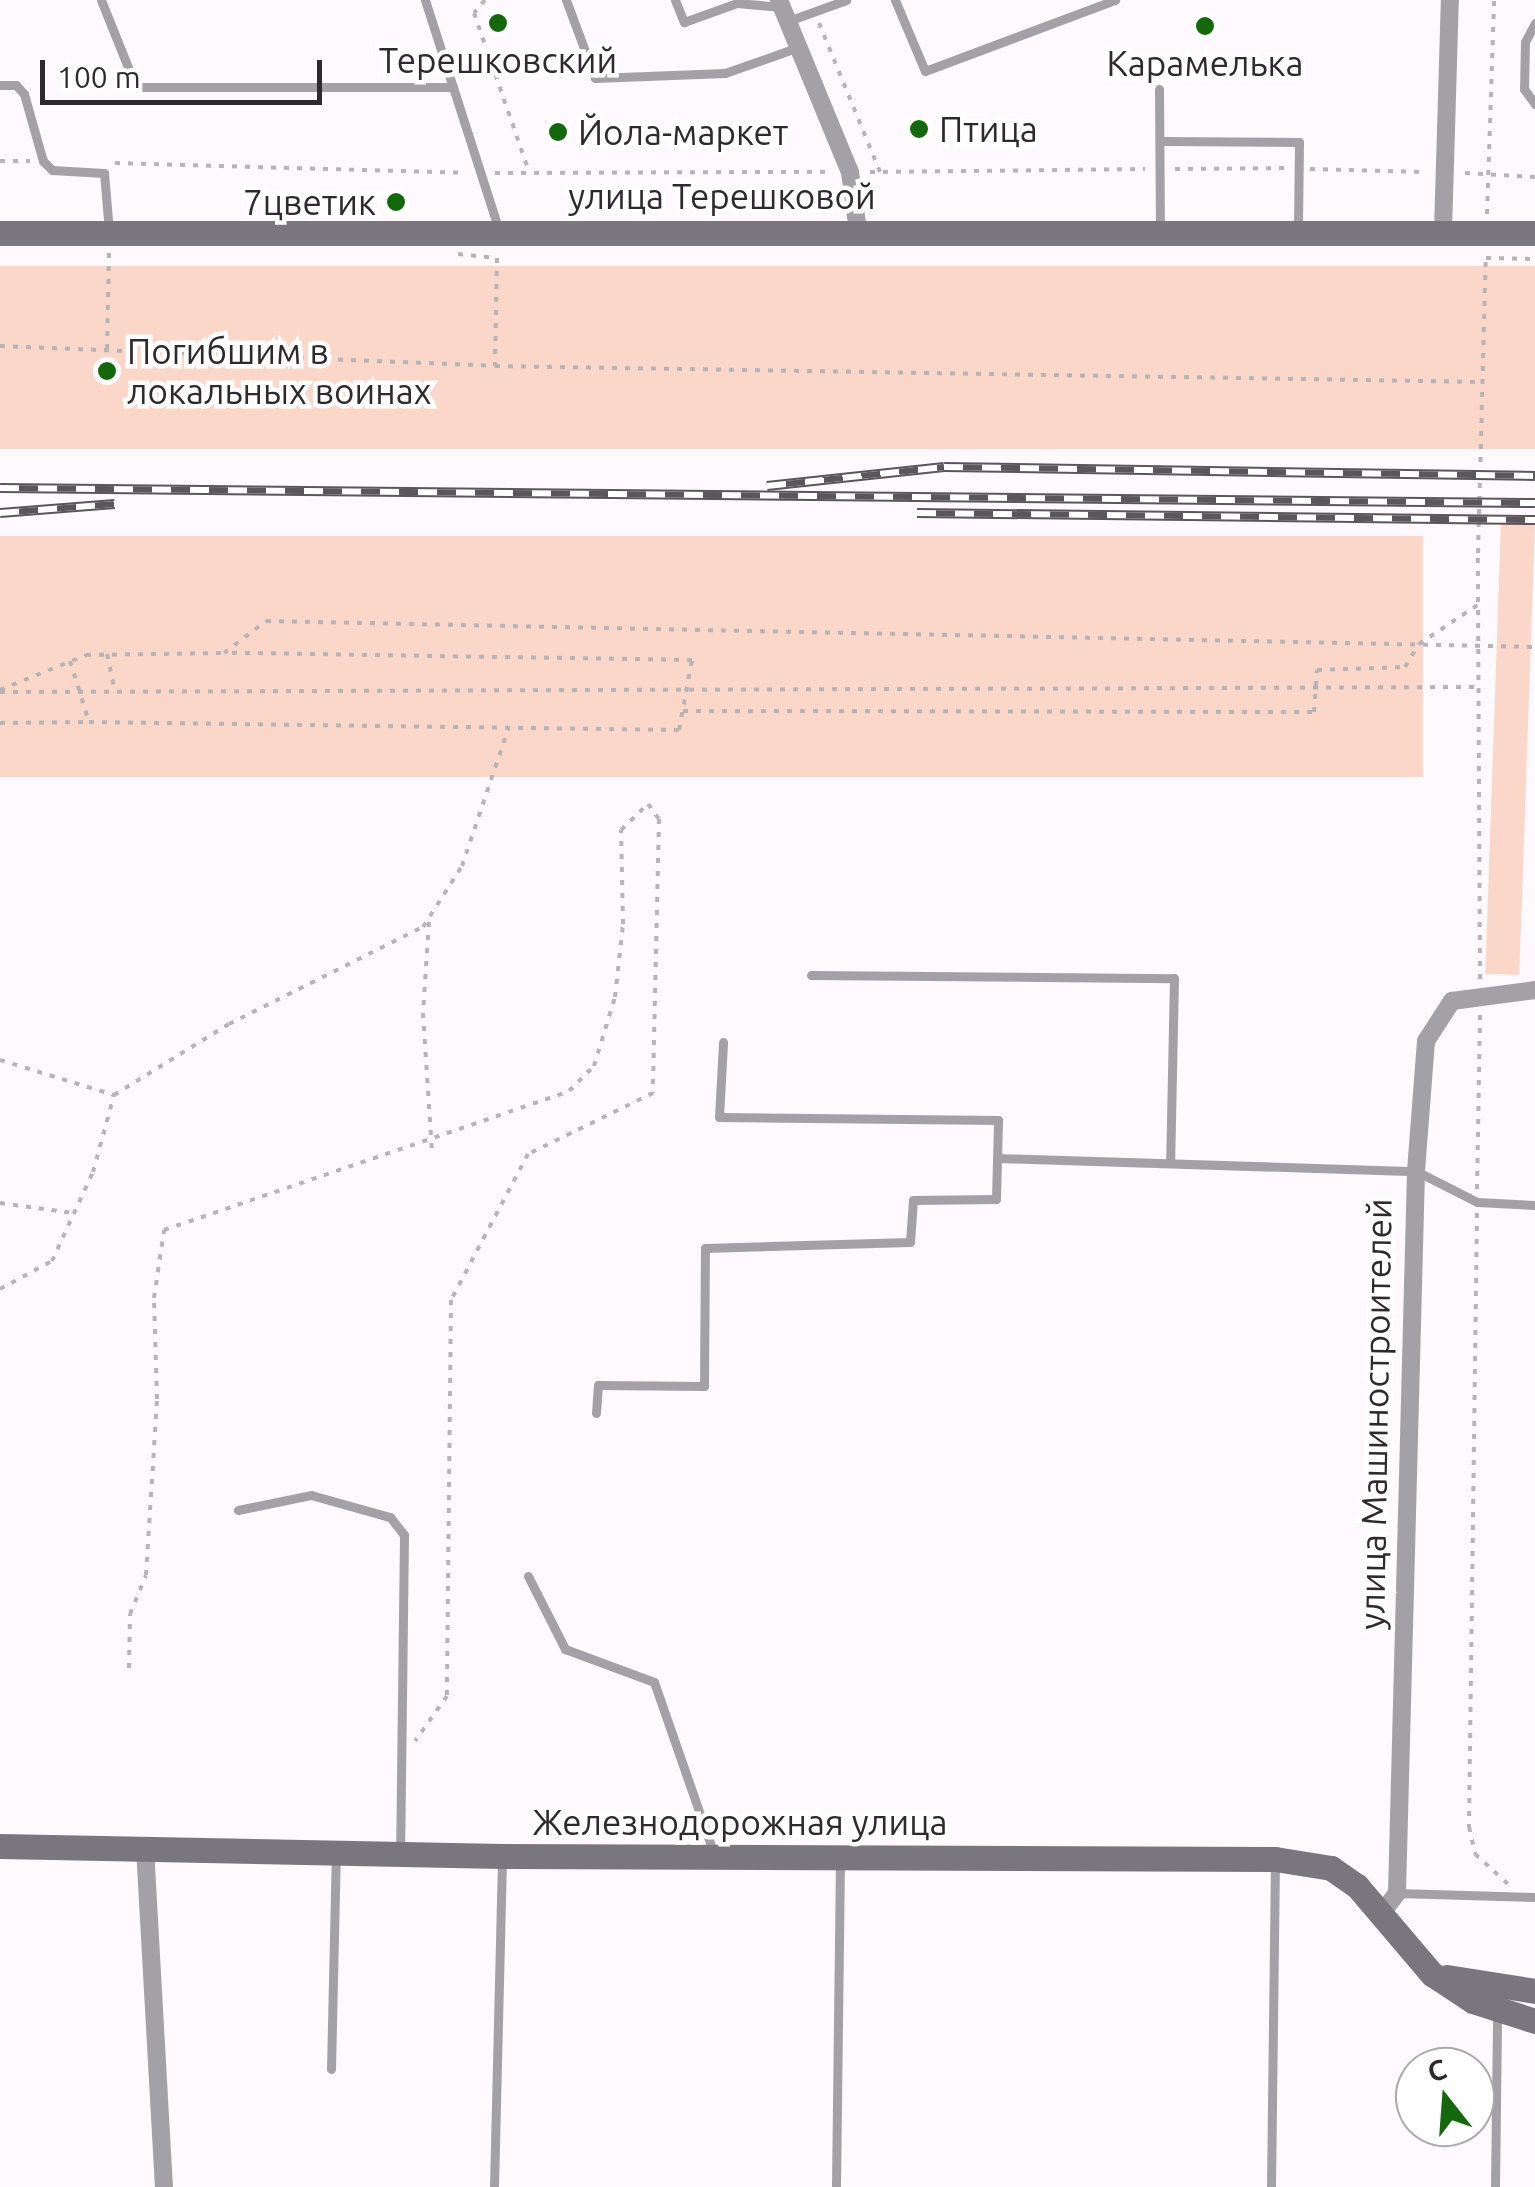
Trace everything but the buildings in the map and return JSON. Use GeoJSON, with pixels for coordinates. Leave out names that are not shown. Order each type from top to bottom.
{"type":"FeatureCollection","features":[{"type":"Feature","properties":{"kind":"street"},"geometry":{"type":"LineString","coordinates":[[1450,0],[1443,232],[1535,233]]}},
{"type":"Feature","properties":{"kind":"street"},"geometry":{"type":"LineString","coordinates":[[783,9],[850,172],[858,232]]}},
{"type":"Feature","properties":{"kind":"street","name":"улица Терешковой"},"geometry":{"type":"LineString","coordinates":[[0,233],[1443,232]]}},
{"type":"Feature","properties":{"kind":"street","name":"улица Машиностроителей"},"geometry":{"type":"LineString","coordinates":[[1398,1893],[1416,1170],[1426,1042],[1452,1000],[1535,990]]}},
{"type":"Feature","properties":{"kind":"street","name":"Железнодорожная улица"},"geometry":{"type":"LineString","coordinates":[[0,1846],[502,1856],[1275,1859],[1330,1868],[1380,1915],[1432,1974],[1497,2011],[1535,2021]]}},
{"type":"Feature","properties":{"kind":"street"},"geometry":{"type":"LineString","coordinates":[[144,1848],[164,2187]]}},
{"type":"Feature","properties":{"kind":"street"},"geometry":{"type":"LineString","coordinates":[[1380,1915],[1398,1893]]}},
{"type":"Feature","properties":{"kind":"street"},"geometry":{"type":"LineString","coordinates":[[1432,1974],[1535,1991]]}},
{"type":"Feature","properties":{"kind":"lane"},"geometry":{"type":"LineString","coordinates":[[101,0],[136,87],[453,87]]}},
{"type":"Feature","properties":{"kind":"lane"},"geometry":{"type":"LineString","coordinates":[[424,0],[499,232]]}},
{"type":"Feature","properties":{"kind":"lane"},"geometry":{"type":"LineString","coordinates":[[566,0],[595,78],[724,73],[799,47]]}},
{"type":"Feature","properties":{"kind":"lane"},"geometry":{"type":"LineString","coordinates":[[675,0],[684,22],[738,3],[814,12],[846,0]]}},
{"type":"Feature","properties":{"kind":"lane"},"geometry":{"type":"LineString","coordinates":[[895,0],[925,71],[1115,0]]}},
{"type":"Feature","properties":{"kind":"lane"},"geometry":{"type":"LineString","coordinates":[[1535,22],[1525,42],[1524,89],[1535,104]]}},
{"type":"Feature","properties":{"kind":"lane"},"geometry":{"type":"LineString","coordinates":[[0,85],[16,85],[24,94],[43,161],[52,170],[104,173],[109,231]]}},
{"type":"Feature","properties":{"kind":"lane"},"geometry":{"type":"LineString","coordinates":[[1158,89],[1163,141],[1160,231]]}},
{"type":"Feature","properties":{"kind":"lane"},"geometry":{"type":"LineString","coordinates":[[1163,141],[1299,142],[1298,231]]}},
{"type":"Feature","properties":{"kind":"lane"},"geometry":{"type":"LineString","coordinates":[[812,974],[1174,978],[1170,1163]]}},
{"type":"Feature","properties":{"kind":"lane"},"geometry":{"type":"LineString","coordinates":[[596,1413],[598,1385],[704,1386],[705,1248],[910,1242],[913,1200],[996,1199],[998,1120],[719,1117],[723,1042]]}},
{"type":"Feature","properties":{"kind":"lane"},"geometry":{"type":"LineString","coordinates":[[997,1158],[1416,1170],[1477,1202],[1535,1205]]}},
{"type":"Feature","properties":{"kind":"lane"},"geometry":{"type":"LineString","coordinates":[[238,1510],[311,1494],[390,1517],[404,1536],[400,1854]]}},
{"type":"Feature","properties":{"kind":"lane"},"geometry":{"type":"LineString","coordinates":[[528,1576],[566,1649],[654,1682],[714,1857]]}},
{"type":"Feature","properties":{"kind":"lane"},"geometry":{"type":"LineString","coordinates":[[332,2069],[336,1853]]}},
{"type":"Feature","properties":{"kind":"lane"},"geometry":{"type":"LineString","coordinates":[[494,2187],[502,1856]]}},
{"type":"Feature","properties":{"kind":"lane"},"geometry":{"type":"LineString","coordinates":[[836,2187],[840,1858]]}},
{"type":"Feature","properties":{"kind":"lane"},"geometry":{"type":"LineString","coordinates":[[1271,2187],[1275,1859]]}},
{"type":"Feature","properties":{"kind":"lane"},"geometry":{"type":"LineString","coordinates":[[1398,1893],[1535,1897]]}},
{"type":"Feature","properties":{"kind":"lane"},"geometry":{"type":"LineString","coordinates":[[1494,2187],[1497,2011]]}},
{"type":"Feature","properties":{"kind":"path"},"geometry":{"type":"LineString","coordinates":[[485,0],[474,12],[530,173]]}},
{"type":"Feature","properties":{"kind":"path"},"geometry":{"type":"LineString","coordinates":[[814,12],[880,172]]}},
{"type":"Feature","properties":{"kind":"path"},"geometry":{"type":"LineString","coordinates":[[0,161],[43,161]]}},
{"type":"Feature","properties":{"kind":"path"},"geometry":{"type":"LineString","coordinates":[[102,163],[480,173],[1299,168],[1535,177]]}},
{"type":"Feature","properties":{"kind":"path"},"geometry":{"type":"LineString","coordinates":[[107,348],[109,231]]}},
{"type":"Feature","properties":{"kind":"path"},"geometry":{"type":"LineString","coordinates":[[458,232],[458,257],[497,258],[495,366]]}},
{"type":"Feature","properties":{"kind":"path"},"geometry":{"type":"LineString","coordinates":[[1486,258],[1535,258]]}},
{"type":"Feature","properties":{"kind":"path"},"geometry":{"type":"LineString","coordinates":[[0,346],[495,366],[1484,382]]}},
{"type":"Feature","properties":{"kind":"path"},"geometry":{"type":"LineString","coordinates":[[1483,448],[1478,604],[1480,994],[1468,1827],[1475,1854],[1522,1890]]}},
{"type":"Feature","properties":{"kind":"path"},"geometry":{"type":"LineString","coordinates":[[683,712],[922,707],[1263,716],[1314,712],[1317,670],[1404,668],[1419,644],[1478,604]]}},
{"type":"Feature","properties":{"kind":"path"},"geometry":{"type":"LineString","coordinates":[[224,652],[266,621],[1535,647]]}},
{"type":"Feature","properties":{"kind":"path"},"geometry":{"type":"LineString","coordinates":[[0,691],[70,661],[107,654],[224,652],[692,660],[679,730],[0,723]]}},
{"type":"Feature","properties":{"kind":"path"},"geometry":{"type":"LineString","coordinates":[[107,654],[114,692]]}},
{"type":"Feature","properties":{"kind":"path"},"geometry":{"type":"LineString","coordinates":[[70,661],[90,722]]}},
{"type":"Feature","properties":{"kind":"path"},"geometry":{"type":"LineString","coordinates":[[0,691],[1479,687]]}},
{"type":"Feature","properties":{"kind":"path"},"geometry":{"type":"LineString","coordinates":[[0,1289],[52,1262],[114,1095],[229,1024],[423,927],[481,821],[508,729]]}},
{"type":"Feature","properties":{"kind":"path"},"geometry":{"type":"LineString","coordinates":[[129,1668],[130,1614],[146,1575],[157,1399],[154,1298],[164,1230],[430,1134],[568,1092],[594,1066],[615,996],[623,924],[621,830],[648,804],[659,819],[652,1093],[528,1154],[451,1300],[447,1696],[401,1761]]}},
{"type":"Feature","properties":{"kind":"path"},"geometry":{"type":"LineString","coordinates":[[429,917],[424,1013],[432,1151]]}},
{"type":"Feature","properties":{"kind":"path"},"geometry":{"type":"LineString","coordinates":[[0,1060],[114,1095]]}},
{"type":"Feature","properties":{"kind":"path"},"geometry":{"type":"LineString","coordinates":[[0,1203],[73,1214]]}},
{"type":"Feature","properties":{"kind":"shaded area"},"geometry":{"type":"Polygon","coordinates":[[[0,266],[1535,266],[1535,449],[0,449],[0,266]]]}},
{"type":"Feature","properties":{"kind":"shaded area"},"geometry":{"type":"Polygon","coordinates":[[[1501,523],[1535,524],[1519,975],[1485,974],[1501,523]]]}},
{"type":"Feature","properties":{"kind":"shaded area"},"geometry":{"type":"Polygon","coordinates":[[[0,536],[1423,536],[1423,777],[0,777],[0,536]]]}},
{"type":"Feature","properties":{"kind":"railway"},"geometry":{"type":"LineString","coordinates":[[767,486],[944,467],[1535,476]]}},
{"type":"Feature","properties":{"kind":"railway"},"geometry":{"type":"LineString","coordinates":[[0,488],[1535,503]]}},
{"type":"Feature","properties":{"kind":"railway"},"geometry":{"type":"LineString","coordinates":[[0,513],[115,504]]}},
{"type":"Feature","properties":{"kind":"railway"},"geometry":{"type":"LineString","coordinates":[[917,513],[1535,520]]}},
{"type":"Feature","properties":{"kind":"place","name":"Терешковский"},"geometry":{"type":"Point","coordinates":[498,23]}},
{"type":"Feature","properties":{"kind":"place","name":"Карамелька"},"geometry":{"type":"Point","coordinates":[1205,26]}},
{"type":"Feature","properties":{"kind":"place","name":"Птица"},"geometry":{"type":"Point","coordinates":[919,129]}},
{"type":"Feature","properties":{"kind":"place","name":"Йола-маркет"},"geometry":{"type":"Point","coordinates":[558,132]}},
{"type":"Feature","properties":{"kind":"place","name":"7цветик"},"geometry":{"type":"Point","coordinates":[396,202]}},
{"type":"Feature","properties":{"kind":"place","name":"Погибшим в локальных воинах"},"geometry":{"type":"Point","coordinates":[107,371]}}]}
